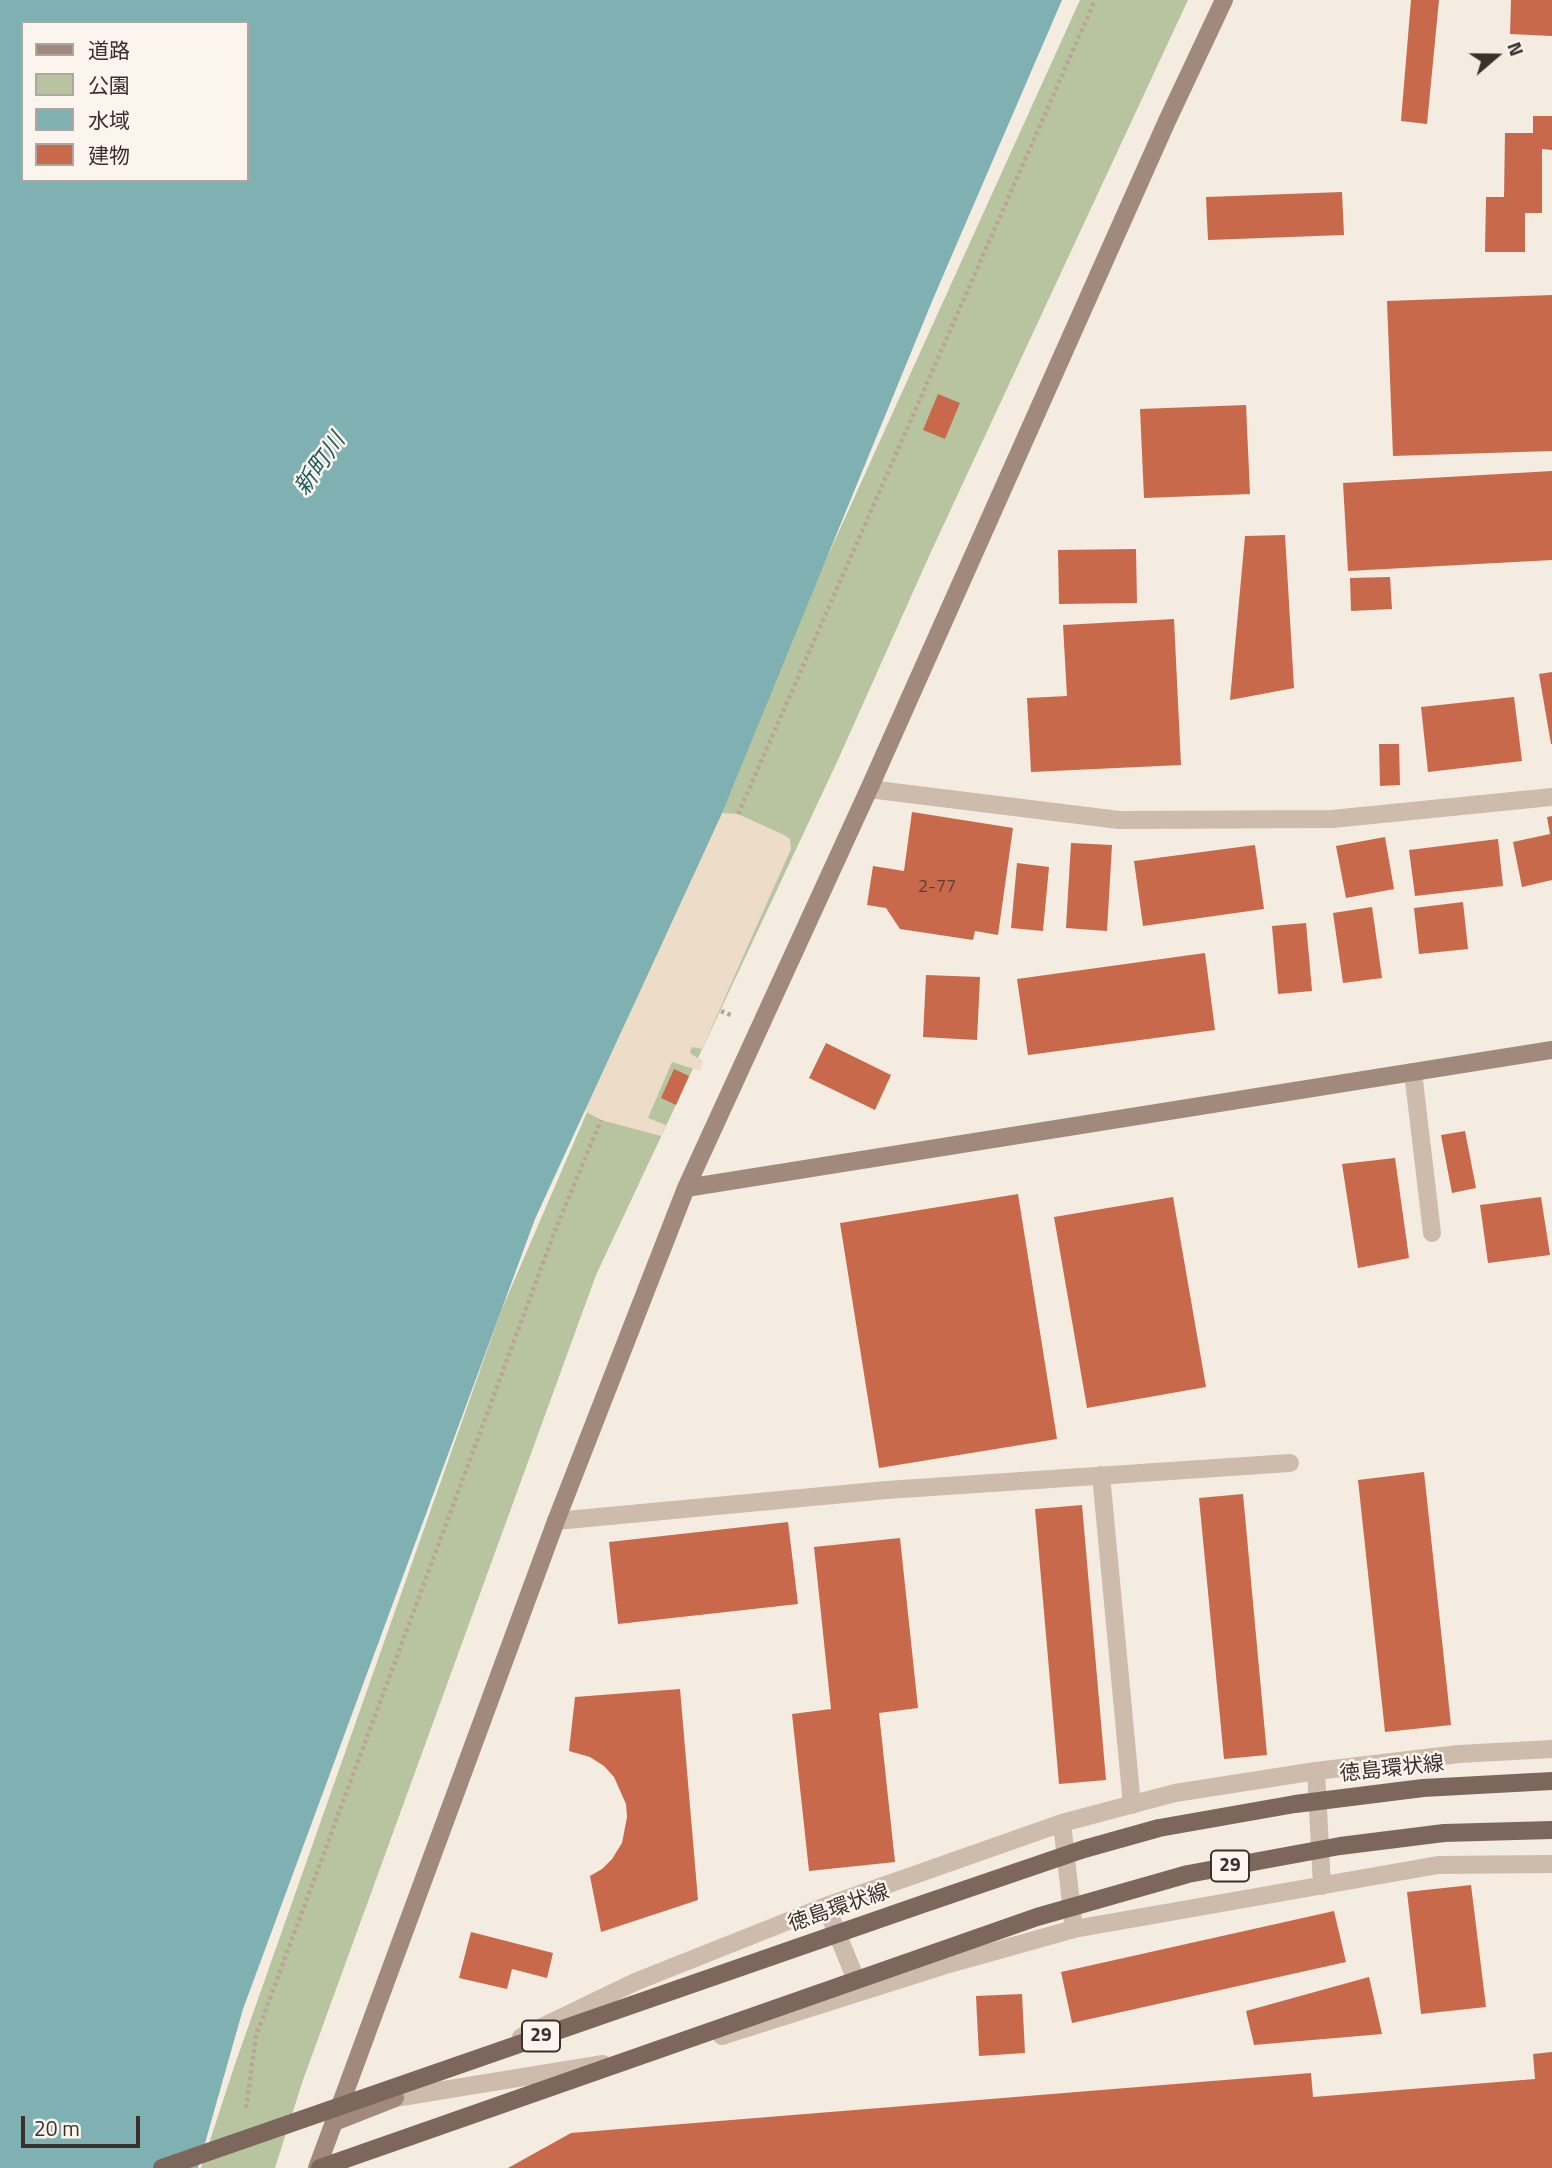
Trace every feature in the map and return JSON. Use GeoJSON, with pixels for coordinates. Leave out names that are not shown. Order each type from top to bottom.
{"type":"FeatureCollection","features":[{"type":"Feature","properties":{"kind":"main road","name":"徳島環状線"},"geometry":{"type":"LineString","coordinates":[[162,2168],[933,1900],[1084,1849],[1158,1828],[1283,1806],[1423,1788],[1552,1781]]}},
{"type":"Feature","properties":{"kind":"main road","name":"29"},"geometry":{"type":"LineString","coordinates":[[318,2168],[1037,1917],[1133,1889],[1188,1874],[1340,1846],[1444,1833],[1552,1829]]}},
{"type":"Feature","properties":{"kind":"street"},"geometry":{"type":"LineString","coordinates":[[318,2168],[556,1521],[686,1188],[869,789],[1167,121],[1224,0]]}},
{"type":"Feature","properties":{"kind":"street"},"geometry":{"type":"LineString","coordinates":[[869,789],[1119,820],[1332,819],[1552,797]]}},
{"type":"Feature","properties":{"kind":"street"},"geometry":{"type":"LineString","coordinates":[[686,1188],[1552,1050]]}},
{"type":"Feature","properties":{"kind":"street"},"geometry":{"type":"LineString","coordinates":[[1413,1072],[1432,1233]]}},
{"type":"Feature","properties":{"kind":"street"},"geometry":{"type":"LineString","coordinates":[[556,1521],[887,1490],[1290,1462]]}},
{"type":"Feature","properties":{"kind":"street"},"geometry":{"type":"LineString","coordinates":[[1101,1475],[1132,1805]]}},
{"type":"Feature","properties":{"kind":"street"},"geometry":{"type":"LineString","coordinates":[[334,2122],[395,2098],[635,1982],[826,1906],[1062,1823],[1175,1793],[1316,1771],[1459,1754],[1552,1749]]}},
{"type":"Feature","properties":{"kind":"street"},"geometry":{"type":"LineString","coordinates":[[1316,1771],[1322,1886]]}},
{"type":"Feature","properties":{"kind":"street"},"geometry":{"type":"LineString","coordinates":[[1062,1823],[1074,1929]]}},
{"type":"Feature","properties":{"kind":"street"},"geometry":{"type":"LineString","coordinates":[[395,2098],[664,2054],[949,1964],[1074,1929],[1438,1865],[1552,1864]]}},
{"type":"Feature","properties":{"kind":"street"},"geometry":{"type":"LineString","coordinates":[[826,1906],[861,1992]]}},
{"type":"Feature","properties":{"kind":"path"},"geometry":{"type":"LineString","coordinates":[[738,814],[1095,0]]}},
{"type":"Feature","properties":{"kind":"path"},"geometry":{"type":"LineString","coordinates":[[246,2113],[256,2036],[555,1228],[601,1120]]}},
{"type":"Feature","properties":{"kind":"green space"},"geometry":{"type":"Polygon","coordinates":[[[1080,0],[1188,0],[930,554],[837,762],[596,1275],[303,2080],[275,2168],[201,2168],[234,2067],[501,1311],[820,573],[1080,0]]]}},
{"type":"Feature","properties":{"kind":"shaded area"},"geometry":{"type":"Polygon","coordinates":[[[722,813],[738,814],[784,835],[790,839],[791,849],[702,1049],[692,1047],[690,1051],[703,1061],[700,1071],[672,1062],[648,1118],[666,1125],[661,1136],[601,1120],[585,1111],[722,813]]]}},
{"type":"Feature","properties":{"kind":"water","name":"新町川"},"geometry":{"type":"Polygon","coordinates":[[[0,0],[1062,0],[933,299],[722,813],[535,1219],[243,2009],[198,2168],[0,2168],[0,0]]]}},
{"type":"Feature","properties":{"kind":"building"},"geometry":{"type":"Polygon","coordinates":[[[1411,0],[1439,0],[1427,124],[1401,121],[1411,0]]]}},
{"type":"Feature","properties":{"kind":"building"},"geometry":{"type":"Polygon","coordinates":[[[1511,0],[1552,0],[1552,36],[1510,34],[1511,0]]]}},
{"type":"Feature","properties":{"kind":"building"},"geometry":{"type":"Polygon","coordinates":[[[1533,116],[1552,116],[1552,150],[1542,149],[1542,213],[1525,213],[1525,252],[1485,252],[1486,197],[1504,197],[1505,133],[1533,133],[1533,116]]]}},
{"type":"Feature","properties":{"kind":"building"},"geometry":{"type":"Polygon","coordinates":[[[1342,192],[1344,235],[1208,240],[1206,197],[1342,192]]]}},
{"type":"Feature","properties":{"kind":"building"},"geometry":{"type":"Polygon","coordinates":[[[1552,295],[1552,451],[1393,456],[1387,301],[1552,295]]]}},
{"type":"Feature","properties":{"kind":"building"},"geometry":{"type":"Polygon","coordinates":[[[938,394],[960,403],[945,439],[923,430],[938,394]]]}},
{"type":"Feature","properties":{"kind":"building"},"geometry":{"type":"Polygon","coordinates":[[[1246,405],[1250,494],[1144,498],[1140,409],[1246,405]]]}},
{"type":"Feature","properties":{"kind":"building"},"geometry":{"type":"Polygon","coordinates":[[[1552,471],[1552,560],[1348,571],[1343,483],[1552,471]]]}},
{"type":"Feature","properties":{"kind":"building"},"geometry":{"type":"Polygon","coordinates":[[[1285,535],[1294,688],[1230,700],[1245,536],[1285,535]]]}},
{"type":"Feature","properties":{"kind":"building"},"geometry":{"type":"Polygon","coordinates":[[[1136,549],[1137,603],[1059,604],[1058,550],[1136,549]]]}},
{"type":"Feature","properties":{"kind":"building"},"geometry":{"type":"Polygon","coordinates":[[[1390,577],[1392,609],[1351,611],[1350,578],[1390,577]]]}},
{"type":"Feature","properties":{"kind":"building"},"geometry":{"type":"Polygon","coordinates":[[[1174,619],[1181,765],[1031,772],[1027,698],[1067,696],[1063,625],[1174,619]]]}},
{"type":"Feature","properties":{"kind":"building"},"geometry":{"type":"Polygon","coordinates":[[[1552,672],[1552,744],[1551,744],[1539,674],[1552,672]]]}},
{"type":"Feature","properties":{"kind":"building"},"geometry":{"type":"Polygon","coordinates":[[[1514,697],[1522,761],[1428,772],[1421,707],[1514,697]]]}},
{"type":"Feature","properties":{"kind":"building"},"geometry":{"type":"Polygon","coordinates":[[[1379,744],[1399,744],[1400,785],[1380,786],[1379,744]]]}},
{"type":"Feature","properties":{"kind":"building"},"geometry":{"type":"Polygon","coordinates":[[[912,812],[1013,828],[998,935],[975,931],[973,940],[900,929],[886,908],[867,905],[873,866],[904,871],[912,812]]]}},
{"type":"Feature","properties":{"kind":"building"},"geometry":{"type":"Polygon","coordinates":[[[1552,816],[1552,880],[1522,887],[1513,842],[1550,834],[1547,817],[1552,816]]]}},
{"type":"Feature","properties":{"kind":"building"},"geometry":{"type":"Polygon","coordinates":[[[1385,837],[1394,889],[1346,898],[1336,846],[1385,837]]]}},
{"type":"Feature","properties":{"kind":"building"},"geometry":{"type":"Polygon","coordinates":[[[1498,839],[1503,886],[1415,896],[1409,850],[1498,839]]]}},
{"type":"Feature","properties":{"kind":"building"},"geometry":{"type":"Polygon","coordinates":[[[1071,843],[1112,845],[1107,931],[1066,928],[1071,843]]]}},
{"type":"Feature","properties":{"kind":"building"},"geometry":{"type":"Polygon","coordinates":[[[1255,845],[1264,909],[1143,926],[1134,861],[1255,845]]]}},
{"type":"Feature","properties":{"kind":"building"},"geometry":{"type":"Polygon","coordinates":[[[1017,863],[1049,867],[1043,931],[1011,928],[1017,863]]]}},
{"type":"Feature","properties":{"kind":"building"},"geometry":{"type":"Polygon","coordinates":[[[1463,902],[1468,949],[1419,954],[1414,908],[1463,902]]]}},
{"type":"Feature","properties":{"kind":"building"},"geometry":{"type":"Polygon","coordinates":[[[1372,907],[1382,978],[1343,983],[1333,913],[1372,907]]]}},
{"type":"Feature","properties":{"kind":"building"},"geometry":{"type":"Polygon","coordinates":[[[1306,923],[1312,991],[1278,994],[1272,926],[1306,923]]]}},
{"type":"Feature","properties":{"kind":"building"},"geometry":{"type":"Polygon","coordinates":[[[1205,953],[1215,1030],[1028,1055],[1017,979],[1205,953]]]}},
{"type":"Feature","properties":{"kind":"building"},"geometry":{"type":"Polygon","coordinates":[[[926,975],[980,977],[977,1040],[923,1037],[926,975]]]}},
{"type":"Feature","properties":{"kind":"building"},"geometry":{"type":"Polygon","coordinates":[[[826,1043],[891,1075],[875,1110],[809,1078],[826,1043]]]}},
{"type":"Feature","properties":{"kind":"building"},"geometry":{"type":"Polygon","coordinates":[[[674,1069],[689,1076],[676,1105],[661,1098],[674,1069]]]}},
{"type":"Feature","properties":{"kind":"building"},"geometry":{"type":"Polygon","coordinates":[[[1465,1131],[1476,1188],[1452,1193],[1441,1135],[1465,1131]]]}},
{"type":"Feature","properties":{"kind":"building"},"geometry":{"type":"Polygon","coordinates":[[[1395,1158],[1409,1258],[1358,1268],[1342,1164],[1395,1158]]]}},
{"type":"Feature","properties":{"kind":"building"},"geometry":{"type":"Polygon","coordinates":[[[1018,1194],[1057,1439],[879,1468],[840,1223],[1018,1194]]]}},
{"type":"Feature","properties":{"kind":"building"},"geometry":{"type":"Polygon","coordinates":[[[1173,1197],[1206,1387],[1087,1408],[1054,1217],[1173,1197]]]}},
{"type":"Feature","properties":{"kind":"building"},"geometry":{"type":"Polygon","coordinates":[[[1541,1197],[1550,1255],[1488,1263],[1480,1205],[1541,1197]]]}},
{"type":"Feature","properties":{"kind":"building"},"geometry":{"type":"Polygon","coordinates":[[[1424,1472],[1451,1725],[1385,1732],[1358,1480],[1424,1472]]]}},
{"type":"Feature","properties":{"kind":"building"},"geometry":{"type":"Polygon","coordinates":[[[1243,1494],[1267,1755],[1224,1759],[1199,1498],[1243,1494]]]}},
{"type":"Feature","properties":{"kind":"building"},"geometry":{"type":"Polygon","coordinates":[[[1082,1505],[1106,1780],[1059,1784],[1035,1509],[1082,1505]]]}},
{"type":"Feature","properties":{"kind":"building"},"geometry":{"type":"Polygon","coordinates":[[[788,1522],[798,1604],[618,1624],[609,1542],[788,1522]]]}},
{"type":"Feature","properties":{"kind":"building"},"geometry":{"type":"Polygon","coordinates":[[[900,1538],[918,1708],[879,1713],[895,1862],[809,1871],[792,1714],[831,1709],[814,1547],[900,1538]]]}},
{"type":"Feature","properties":{"kind":"building"},"geometry":{"type":"Polygon","coordinates":[[[680,1689],[698,1900],[601,1932],[590,1876],[612,1859],[622,1843],[627,1817],[626,1804],[614,1777],[604,1766],[590,1757],[569,1751],[575,1697],[680,1689]]]}},
{"type":"Feature","properties":{"kind":"building"},"geometry":{"type":"Polygon","coordinates":[[[1471,1885],[1486,2007],[1421,2014],[1407,1892],[1471,1885]]]}},
{"type":"Feature","properties":{"kind":"building"},"geometry":{"type":"Polygon","coordinates":[[[1334,1911],[1346,1962],[1072,2023],[1061,1972],[1334,1911]]]}},
{"type":"Feature","properties":{"kind":"building"},"geometry":{"type":"Polygon","coordinates":[[[471,1932],[553,1953],[547,1978],[512,1969],[507,1989],[459,1978],[471,1932]]]}},
{"type":"Feature","properties":{"kind":"building"},"geometry":{"type":"Polygon","coordinates":[[[1369,1977],[1382,2034],[1254,2045],[1246,2011],[1369,1977]]]}},
{"type":"Feature","properties":{"kind":"building"},"geometry":{"type":"Polygon","coordinates":[[[1022,1994],[1025,2053],[979,2056],[976,1996],[1022,1994]]]}},
{"type":"Feature","properties":{"kind":"building"},"geometry":{"type":"Polygon","coordinates":[[[1552,2052],[1552,2168],[508,2168],[571,2133],[1311,2073],[1313,2097],[1535,2079],[1533,2054],[1552,2052]]]}}]}
